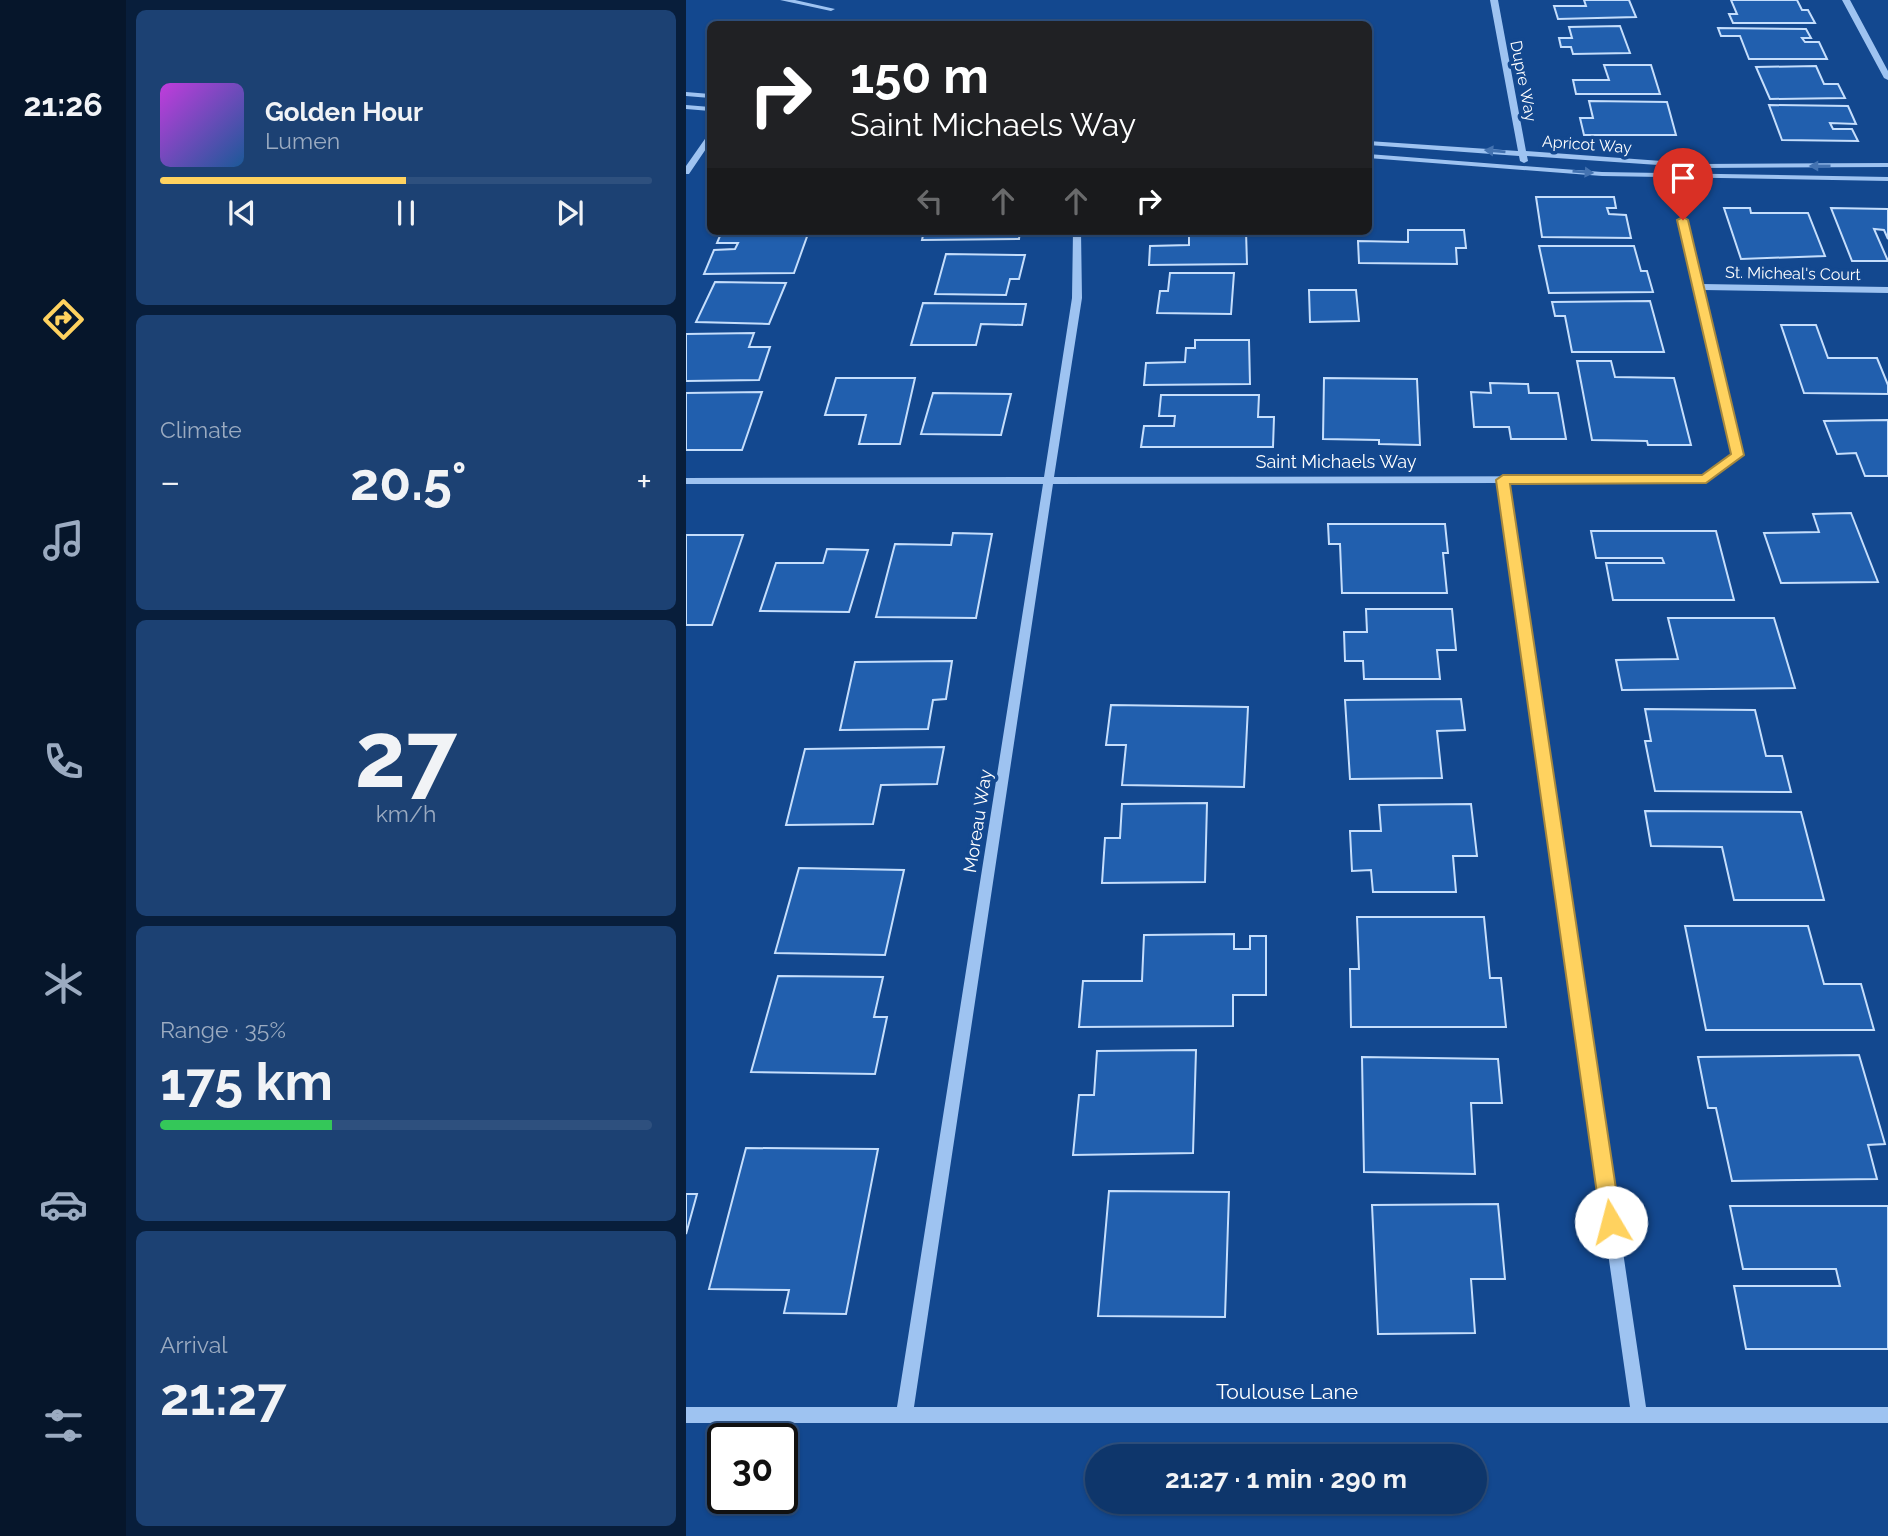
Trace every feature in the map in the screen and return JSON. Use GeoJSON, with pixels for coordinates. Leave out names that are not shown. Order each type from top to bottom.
{"type":"FeatureCollection","features":[{"type":"Feature","properties":{"kind":"street"},"geometry":{"type":"LineString","coordinates":[[784,0],[831,9]]}},
{"type":"Feature","properties":{"kind":"street","name":"Dupre Way"},"geometry":{"type":"LineString","coordinates":[[1494,0],[1525,167]]}},
{"type":"Feature","properties":{"kind":"street"},"geometry":{"type":"LineString","coordinates":[[1846,0],[1888,78]]}},
{"type":"Feature","properties":{"kind":"street"},"geometry":{"type":"LineString","coordinates":[[686,94],[707,96]]}},
{"type":"Feature","properties":{"kind":"street"},"geometry":{"type":"LineString","coordinates":[[686,107],[707,109]]}},
{"type":"Feature","properties":{"kind":"street"},"geometry":{"type":"LineString","coordinates":[[686,172],[707,142]]}},
{"type":"Feature","properties":{"kind":"street","name":"Apricot Way"},"geometry":{"type":"LineString","coordinates":[[1372,143],[1702,166],[1888,165]]}},
{"type":"Feature","properties":{"kind":"street","name":"Apricot Way"},"geometry":{"type":"LineString","coordinates":[[1372,156],[1688,177],[1888,179]]}},
{"type":"Feature","properties":{"kind":"street","name":"Saint Michaels Way"},"geometry":{"type":"LineString","coordinates":[[686,481],[1706,479],[1738,455],[1683,220]]}},
{"type":"Feature","properties":{"kind":"street","name":"Moreau Way"},"geometry":{"type":"LineString","coordinates":[[904,1415],[1077,298],[1077,235]]}},
{"type":"Feature","properties":{"kind":"street","name":"St. Micheal's Court"},"geometry":{"type":"LineString","coordinates":[[1698,287],[1888,290]]}},
{"type":"Feature","properties":{"kind":"street"},"geometry":{"type":"LineString","coordinates":[[1503,480],[1639,1415]]}},
{"type":"Feature","properties":{"kind":"street","name":"Toulouse Lane"},"geometry":{"type":"LineString","coordinates":[[686,1415],[1888,1415]]}},
{"type":"Feature","properties":{"kind":"building"},"geometry":{"type":"Polygon","coordinates":[[[1584,0],[1629,0],[1636,17],[1558,19],[1554,6],[1586,6],[1584,0]]]}},
{"type":"Feature","properties":{"kind":"building"},"geometry":{"type":"Polygon","coordinates":[[[1731,0],[1797,0],[1802,10],[1808,10],[1815,23],[1733,23],[1729,14],[1737,14],[1731,0]]]}},
{"type":"Feature","properties":{"kind":"building"},"geometry":{"type":"Polygon","coordinates":[[[1620,26],[1630,53],[1573,54],[1571,47],[1561,47],[1559,38],[1572,38],[1569,27],[1620,26]]]}},
{"type":"Feature","properties":{"kind":"building"},"geometry":{"type":"Polygon","coordinates":[[[1718,28],[1806,29],[1811,38],[1802,38],[1805,42],[1819,42],[1827,59],[1749,59],[1740,36],[1721,36],[1718,28]]]}},
{"type":"Feature","properties":{"kind":"building"},"geometry":{"type":"Polygon","coordinates":[[[1604,65],[1651,65],[1660,94],[1576,94],[1573,80],[1609,80],[1604,65]]]}},
{"type":"Feature","properties":{"kind":"building"},"geometry":{"type":"Polygon","coordinates":[[[1816,66],[1824,84],[1838,84],[1845,98],[1770,99],[1756,67],[1816,66]]]}},
{"type":"Feature","properties":{"kind":"building"},"geometry":{"type":"Polygon","coordinates":[[[1589,101],[1667,102],[1676,135],[1584,135],[1580,118],[1593,118],[1589,101]]]}},
{"type":"Feature","properties":{"kind":"building"},"geometry":{"type":"Polygon","coordinates":[[[1769,105],[1848,106],[1856,124],[1830,123],[1833,129],[1852,129],[1858,141],[1782,140],[1769,105]]]}},
{"type":"Feature","properties":{"kind":"building"},"geometry":{"type":"Polygon","coordinates":[[[1536,197],[1614,197],[1616,208],[1607,208],[1609,214],[1626,215],[1631,238],[1542,237],[1536,197]]]}},
{"type":"Feature","properties":{"kind":"building"},"geometry":{"type":"Polygon","coordinates":[[[1724,208],[1750,208],[1751,213],[1808,213],[1825,256],[1741,259],[1724,208]]]}},
{"type":"Feature","properties":{"kind":"building"},"geometry":{"type":"Polygon","coordinates":[[[1831,208],[1888,209],[1888,239],[1884,230],[1874,229],[1888,261],[1852,261],[1831,208]]]}},
{"type":"Feature","properties":{"kind":"building"},"geometry":{"type":"Polygon","coordinates":[[[1408,230],[1464,230],[1466,248],[1456,248],[1457,264],[1359,263],[1358,241],[1408,242],[1408,230]]]}},
{"type":"Feature","properties":{"kind":"building"},"geometry":{"type":"Polygon","coordinates":[[[720,235],[808,235],[794,273],[704,274],[714,250],[735,249],[738,243],[717,243],[720,235]]]}},
{"type":"Feature","properties":{"kind":"building"},"geometry":{"type":"Polygon","coordinates":[[[923,235],[1020,235],[1019,239],[922,240],[923,235]]]}},
{"type":"Feature","properties":{"kind":"building"},"geometry":{"type":"Polygon","coordinates":[[[1189,235],[1246,235],[1247,264],[1149,265],[1150,246],[1189,245],[1189,235]]]}},
{"type":"Feature","properties":{"kind":"building"},"geometry":{"type":"Polygon","coordinates":[[[1539,246],[1634,246],[1641,271],[1647,271],[1653,292],[1549,293],[1539,246]]]}},
{"type":"Feature","properties":{"kind":"building"},"geometry":{"type":"Polygon","coordinates":[[[946,254],[1025,255],[1019,279],[1010,279],[1006,295],[935,294],[946,254]]]}},
{"type":"Feature","properties":{"kind":"building"},"geometry":{"type":"Polygon","coordinates":[[[1170,273],[1234,273],[1231,314],[1157,313],[1160,291],[1168,291],[1170,273]]]}},
{"type":"Feature","properties":{"kind":"building"},"geometry":{"type":"Polygon","coordinates":[[[715,282],[786,283],[769,324],[696,322],[715,282]]]}},
{"type":"Feature","properties":{"kind":"building"},"geometry":{"type":"Polygon","coordinates":[[[1309,290],[1356,290],[1359,321],[1310,322],[1309,290]]]}},
{"type":"Feature","properties":{"kind":"building"},"geometry":{"type":"Polygon","coordinates":[[[1650,301],[1664,352],[1572,352],[1565,316],[1555,316],[1552,302],[1650,301]]]}},
{"type":"Feature","properties":{"kind":"building"},"geometry":{"type":"Polygon","coordinates":[[[923,303],[1026,304],[1022,325],[981,324],[976,345],[911,345],[923,303]]]}},
{"type":"Feature","properties":{"kind":"building"},"geometry":{"type":"Polygon","coordinates":[[[1781,325],[1816,325],[1828,358],[1877,358],[1888,385],[1888,394],[1804,393],[1781,325]]]}},
{"type":"Feature","properties":{"kind":"building"},"geometry":{"type":"Polygon","coordinates":[[[754,333],[749,347],[770,347],[759,380],[686,381],[686,334],[754,333]]]}},
{"type":"Feature","properties":{"kind":"building"},"geometry":{"type":"Polygon","coordinates":[[[1195,340],[1249,340],[1250,384],[1144,385],[1146,363],[1185,362],[1186,348],[1195,348],[1195,340]]]}},
{"type":"Feature","properties":{"kind":"building"},"geometry":{"type":"Polygon","coordinates":[[[1577,361],[1611,361],[1615,377],[1674,378],[1691,445],[1648,445],[1647,441],[1592,440],[1577,361]]]}},
{"type":"Feature","properties":{"kind":"building"},"geometry":{"type":"Polygon","coordinates":[[[836,378],[915,378],[900,444],[859,444],[866,415],[825,415],[836,378]]]}},
{"type":"Feature","properties":{"kind":"building"},"geometry":{"type":"Polygon","coordinates":[[[1324,378],[1417,379],[1420,445],[1379,444],[1379,440],[1323,439],[1324,378]]]}},
{"type":"Feature","properties":{"kind":"building"},"geometry":{"type":"Polygon","coordinates":[[[1490,383],[1528,384],[1529,393],[1558,393],[1566,439],[1511,439],[1509,427],[1474,427],[1471,392],[1491,393],[1490,383]]]}},
{"type":"Feature","properties":{"kind":"building"},"geometry":{"type":"Polygon","coordinates":[[[762,392],[742,450],[686,450],[686,393],[762,392]]]}},
{"type":"Feature","properties":{"kind":"building"},"geometry":{"type":"Polygon","coordinates":[[[933,393],[1011,394],[1001,435],[921,434],[933,393]]]}},
{"type":"Feature","properties":{"kind":"building"},"geometry":{"type":"Polygon","coordinates":[[[1161,395],[1259,395],[1258,417],[1274,417],[1273,447],[1141,447],[1144,426],[1174,426],[1175,416],[1159,416],[1161,395]]]}},
{"type":"Feature","properties":{"kind":"building"},"geometry":{"type":"Polygon","coordinates":[[[1888,420],[1888,476],[1865,476],[1856,453],[1837,454],[1824,421],[1888,420]]]}},
{"type":"Feature","properties":{"kind":"building"},"geometry":{"type":"Polygon","coordinates":[[[1851,513],[1878,582],[1781,583],[1764,533],[1819,532],[1813,514],[1851,513]]]}},
{"type":"Feature","properties":{"kind":"building"},"geometry":{"type":"Polygon","coordinates":[[[1328,524],[1445,524],[1448,553],[1443,553],[1447,593],[1342,593],[1340,544],[1329,544],[1328,524]]]}},
{"type":"Feature","properties":{"kind":"building"},"geometry":{"type":"Polygon","coordinates":[[[1591,531],[1716,531],[1734,600],[1613,600],[1606,563],[1664,563],[1662,558],[1596,558],[1591,531]]]}},
{"type":"Feature","properties":{"kind":"building"},"geometry":{"type":"Polygon","coordinates":[[[953,533],[992,534],[976,618],[876,617],[895,544],[951,545],[953,533]]]}},
{"type":"Feature","properties":{"kind":"building"},"geometry":{"type":"Polygon","coordinates":[[[686,535],[743,535],[712,625],[686,625],[686,535]]]}},
{"type":"Feature","properties":{"kind":"building"},"geometry":{"type":"Polygon","coordinates":[[[827,549],[868,550],[849,612],[760,611],[776,563],[823,563],[827,549]]]}},
{"type":"Feature","properties":{"kind":"building"},"geometry":{"type":"Polygon","coordinates":[[[1366,609],[1452,609],[1456,650],[1437,650],[1440,679],[1364,679],[1363,661],[1345,661],[1344,632],[1367,632],[1366,609]]]}},
{"type":"Feature","properties":{"kind":"building"},"geometry":{"type":"Polygon","coordinates":[[[1668,618],[1774,618],[1795,688],[1622,690],[1616,660],[1678,659],[1668,618]]]}},
{"type":"Feature","properties":{"kind":"building"},"geometry":{"type":"Polygon","coordinates":[[[952,661],[946,699],[933,700],[928,729],[840,730],[855,662],[952,661]]]}},
{"type":"Feature","properties":{"kind":"building"},"geometry":{"type":"Polygon","coordinates":[[[1461,699],[1465,730],[1437,731],[1442,778],[1350,779],[1345,700],[1461,699]]]}},
{"type":"Feature","properties":{"kind":"building"},"geometry":{"type":"Polygon","coordinates":[[[1111,705],[1248,707],[1244,787],[1122,785],[1126,745],[1106,745],[1111,705]]]}},
{"type":"Feature","properties":{"kind":"building"},"geometry":{"type":"Polygon","coordinates":[[[1645,709],[1755,710],[1766,756],[1782,756],[1791,792],[1655,791],[1645,741],[1651,741],[1645,709]]]}},
{"type":"Feature","properties":{"kind":"building"},"geometry":{"type":"Polygon","coordinates":[[[944,747],[937,784],[881,785],[873,824],[786,825],[805,749],[944,747]]]}},
{"type":"Feature","properties":{"kind":"building"},"geometry":{"type":"Polygon","coordinates":[[[1207,803],[1205,882],[1102,883],[1105,838],[1120,838],[1122,804],[1207,803]]]}},
{"type":"Feature","properties":{"kind":"building"},"geometry":{"type":"Polygon","coordinates":[[[1471,804],[1477,856],[1453,856],[1456,892],[1373,892],[1371,870],[1352,871],[1350,831],[1381,831],[1379,805],[1471,804]]]}},
{"type":"Feature","properties":{"kind":"building"},"geometry":{"type":"Polygon","coordinates":[[[1645,811],[1801,812],[1824,900],[1734,900],[1722,847],[1651,846],[1645,811]]]}},
{"type":"Feature","properties":{"kind":"building"},"geometry":{"type":"Polygon","coordinates":[[[799,868],[904,870],[885,955],[775,953],[799,868]]]}},
{"type":"Feature","properties":{"kind":"building"},"geometry":{"type":"Polygon","coordinates":[[[1357,917],[1484,917],[1490,978],[1501,978],[1506,1027],[1351,1027],[1350,969],[1359,969],[1357,917]]]}},
{"type":"Feature","properties":{"kind":"building"},"geometry":{"type":"Polygon","coordinates":[[[1685,926],[1808,926],[1824,984],[1861,984],[1874,1030],[1706,1030],[1685,926]]]}},
{"type":"Feature","properties":{"kind":"building"},"geometry":{"type":"Polygon","coordinates":[[[1234,934],[1234,949],[1250,949],[1250,936],[1266,936],[1266,995],[1233,995],[1233,1026],[1079,1027],[1083,981],[1142,981],[1144,935],[1234,934]]]}},
{"type":"Feature","properties":{"kind":"building"},"geometry":{"type":"Polygon","coordinates":[[[778,976],[883,977],[874,1017],[887,1017],[875,1074],[751,1072],[778,976]]]}},
{"type":"Feature","properties":{"kind":"building"},"geometry":{"type":"Polygon","coordinates":[[[1196,1050],[1193,1153],[1073,1155],[1079,1095],[1094,1095],[1097,1051],[1196,1050]]]}},
{"type":"Feature","properties":{"kind":"building"},"geometry":{"type":"Polygon","coordinates":[[[1859,1055],[1885,1144],[1868,1145],[1877,1179],[1732,1181],[1716,1108],[1708,1108],[1698,1057],[1859,1055]]]}},
{"type":"Feature","properties":{"kind":"building"},"geometry":{"type":"Polygon","coordinates":[[[1362,1057],[1498,1059],[1502,1103],[1471,1103],[1475,1174],[1364,1172],[1362,1057]]]}},
{"type":"Feature","properties":{"kind":"building"},"geometry":{"type":"Polygon","coordinates":[[[746,1148],[878,1149],[846,1314],[784,1313],[789,1290],[709,1289],[746,1148]]]}},
{"type":"Feature","properties":{"kind":"building"},"geometry":{"type":"Polygon","coordinates":[[[1109,1191],[1229,1192],[1225,1317],[1098,1316],[1109,1191]]]}},
{"type":"Feature","properties":{"kind":"building"},"geometry":{"type":"Polygon","coordinates":[[[686,1194],[697,1194],[686,1234],[686,1194]]]}},
{"type":"Feature","properties":{"kind":"building"},"geometry":{"type":"Polygon","coordinates":[[[1498,1204],[1505,1279],[1471,1279],[1475,1333],[1378,1334],[1372,1205],[1498,1204]]]}},
{"type":"Feature","properties":{"kind":"building"},"geometry":{"type":"Polygon","coordinates":[[[1730,1206],[1888,1206],[1888,1349],[1746,1349],[1734,1286],[1840,1286],[1836,1269],[1743,1269],[1730,1206]]]}},
{"type":"Feature","properties":{"kind":"route"},"geometry":{"type":"LineString","coordinates":[[1611,1222],[1503,480],[1706,479],[1738,455],[1683,220]]}}]}
